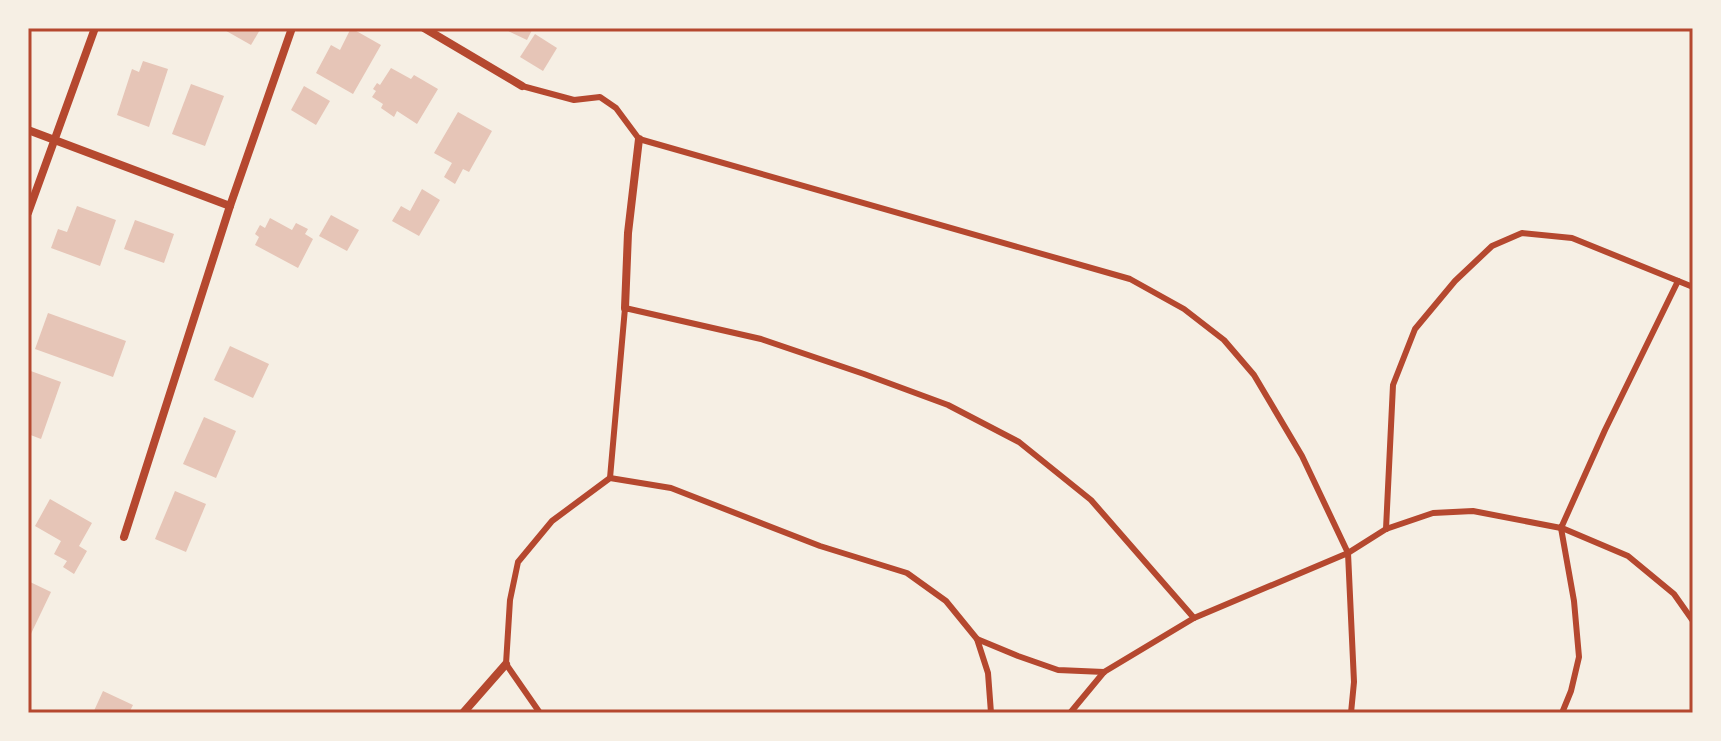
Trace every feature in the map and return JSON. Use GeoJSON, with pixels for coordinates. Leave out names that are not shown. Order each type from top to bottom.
{"type":"FeatureCollection","features":[{"type":"Feature","properties":{"kind":"street"},"geometry":{"type":"LineString","coordinates":[[28,213],[95,28]]}},
{"type":"Feature","properties":{"kind":"street"},"geometry":{"type":"LineString","coordinates":[[124,537],[230,206],[292,28]]}},
{"type":"Feature","properties":{"kind":"street"},"geometry":{"type":"LineString","coordinates":[[429,29],[522,86]]}},
{"type":"Feature","properties":{"kind":"street"},"geometry":{"type":"LineString","coordinates":[[28,130],[230,206]]}},
{"type":"Feature","properties":{"kind":"street"},"geometry":{"type":"LineString","coordinates":[[625,308],[628,233],[639,139]]}},
{"type":"Feature","properties":{"kind":"street"},"geometry":{"type":"LineString","coordinates":[[463,713],[506,664]]}},
{"type":"Feature","properties":{"kind":"lane"},"geometry":{"type":"LineString","coordinates":[[522,86],[574,100],[600,97],[616,108],[639,139],[1130,279],[1184,309],[1224,340],[1254,375],[1302,456],[1348,553],[1354,682],[1351,713]]}},
{"type":"Feature","properties":{"kind":"lane"},"geometry":{"type":"LineString","coordinates":[[1386,529],[1393,385],[1415,329],[1455,281],[1492,246],[1522,233],[1572,238],[1693,287]]}},
{"type":"Feature","properties":{"kind":"lane"},"geometry":{"type":"LineString","coordinates":[[1562,713],[1579,657],[1574,601],[1561,528],[1678,281]]}},
{"type":"Feature","properties":{"kind":"lane"},"geometry":{"type":"LineString","coordinates":[[610,478],[625,308],[761,339],[948,405],[1019,442],[1091,500],[1194,618]]}},
{"type":"Feature","properties":{"kind":"lane"},"geometry":{"type":"LineString","coordinates":[[540,713],[506,664],[510,600],[518,562],[552,521],[610,478],[671,488],[820,546],[907,573],[946,601],[977,639],[988,673],[991,713]]}},
{"type":"Feature","properties":{"kind":"lane"},"geometry":{"type":"LineString","coordinates":[[1070,713],[1104,672],[1194,618],[1348,553],[1386,529],[1433,513],[1473,511],[1561,528],[1628,556],[1674,594],[1693,621]]}},
{"type":"Feature","properties":{"kind":"lane"},"geometry":{"type":"LineString","coordinates":[[977,639],[1058,670],[1104,672]]}},
{"type":"Feature","properties":{"kind":"building"},"geometry":{"type":"Polygon","coordinates":[[[221,28],[261,28],[251,45],[221,28]]]}},
{"type":"Feature","properties":{"kind":"building"},"geometry":{"type":"Polygon","coordinates":[[[351,28],[381,45],[353,94],[316,73],[331,45],[340,50],[351,28]]]}},
{"type":"Feature","properties":{"kind":"building"},"geometry":{"type":"Polygon","coordinates":[[[502,28],[533,28],[527,40],[502,28]]]}},
{"type":"Feature","properties":{"kind":"building"},"geometry":{"type":"Polygon","coordinates":[[[535,34],[557,48],[543,71],[520,57],[535,34]]]}},
{"type":"Feature","properties":{"kind":"building"},"geometry":{"type":"Polygon","coordinates":[[[143,61],[168,69],[149,127],[117,115],[132,69],[139,72],[143,61]]]}},
{"type":"Feature","properties":{"kind":"building"},"geometry":{"type":"Polygon","coordinates":[[[391,68],[411,79],[414,75],[438,89],[417,124],[397,111],[394,117],[372,97],[376,91],[373,89],[377,83],[380,85],[391,68]]]}},
{"type":"Feature","properties":{"kind":"building"},"geometry":{"type":"Polygon","coordinates":[[[191,84],[224,96],[205,146],[172,134],[191,84]]]}},
{"type":"Feature","properties":{"kind":"building"},"geometry":{"type":"Polygon","coordinates":[[[304,86],[330,101],[316,125],[291,110],[304,86]]]}},
{"type":"Feature","properties":{"kind":"building"},"geometry":{"type":"Polygon","coordinates":[[[458,112],[492,131],[469,172],[463,169],[455,184],[444,177],[452,163],[434,153],[458,112]]]}},
{"type":"Feature","properties":{"kind":"building"},"geometry":{"type":"Polygon","coordinates":[[[422,189],[440,200],[419,236],[392,221],[401,206],[410,211],[422,189]]]}},
{"type":"Feature","properties":{"kind":"building"},"geometry":{"type":"Polygon","coordinates":[[[77,206],[116,220],[100,266],[51,248],[58,229],[67,232],[77,206]]]}},
{"type":"Feature","properties":{"kind":"building"},"geometry":{"type":"Polygon","coordinates":[[[331,215],[359,230],[347,251],[319,236],[331,215]]]}},
{"type":"Feature","properties":{"kind":"building"},"geometry":{"type":"Polygon","coordinates":[[[270,218],[292,230],[296,223],[308,229],[305,234],[313,239],[298,268],[255,245],[259,237],[255,234],[260,225],[265,228],[270,218]]]}},
{"type":"Feature","properties":{"kind":"building"},"geometry":{"type":"Polygon","coordinates":[[[135,220],[174,234],[164,263],[124,249],[135,220]]]}},
{"type":"Feature","properties":{"kind":"building"},"geometry":{"type":"Polygon","coordinates":[[[48,313],[126,341],[113,377],[35,349],[48,313]]]}},
{"type":"Feature","properties":{"kind":"building"},"geometry":{"type":"Polygon","coordinates":[[[230,346],[269,364],[253,398],[214,380],[230,346]]]}},
{"type":"Feature","properties":{"kind":"building"},"geometry":{"type":"Polygon","coordinates":[[[28,370],[61,382],[41,439],[28,434],[28,370]]]}},
{"type":"Feature","properties":{"kind":"building"},"geometry":{"type":"Polygon","coordinates":[[[204,417],[236,431],[216,478],[183,464],[204,417]]]}},
{"type":"Feature","properties":{"kind":"building"},"geometry":{"type":"Polygon","coordinates":[[[175,491],[206,504],[186,552],[155,539],[175,491]]]}},
{"type":"Feature","properties":{"kind":"building"},"geometry":{"type":"Polygon","coordinates":[[[50,499],[92,523],[79,546],[87,551],[74,574],[63,567],[67,561],[54,554],[61,541],[35,526],[50,499]]]}},
{"type":"Feature","properties":{"kind":"building"},"geometry":{"type":"Polygon","coordinates":[[[28,581],[51,592],[28,640],[28,581]]]}},
{"type":"Feature","properties":{"kind":"building"},"geometry":{"type":"Polygon","coordinates":[[[103,691],[133,705],[129,713],[93,713],[103,691]]]}}]}
